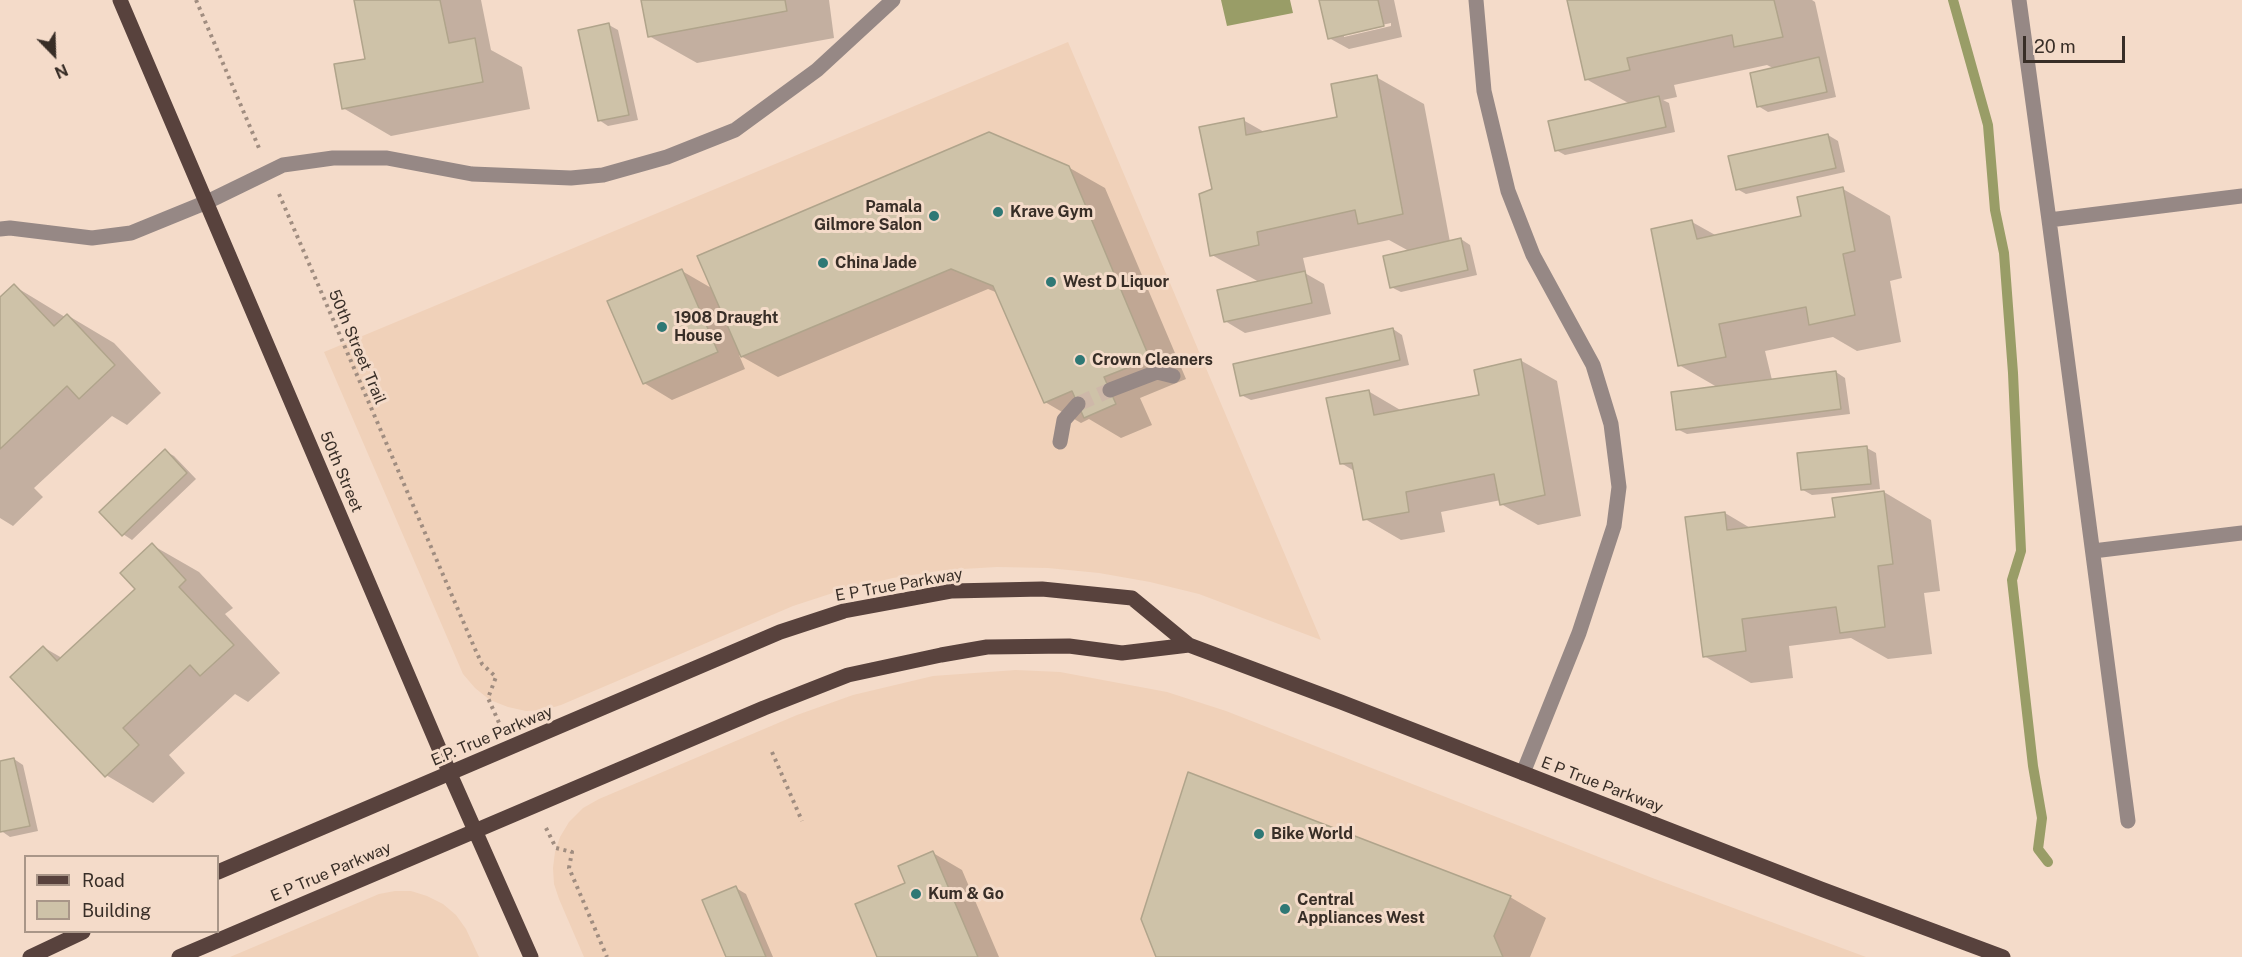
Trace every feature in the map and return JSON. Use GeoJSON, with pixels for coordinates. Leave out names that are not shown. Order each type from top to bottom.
{"type":"FeatureCollection","features":[{"type":"Feature","properties":{"kind":"main road","name":"50th Street"},"geometry":{"type":"LineString","coordinates":[[120,0],[450,774],[531,957]]}},
{"type":"Feature","properties":{"kind":"main road","name":"E P True Parkway"},"geometry":{"type":"LineString","coordinates":[[780,632],[844,611],[952,591],[1042,589],[1132,598],[1189,645],[1286,680],[1821,889],[2003,957]]}},
{"type":"Feature","properties":{"kind":"main road","name":"E.P. True Parkway"},"geometry":{"type":"LineString","coordinates":[[219,872],[780,632]]}},
{"type":"Feature","properties":{"kind":"main road","name":"E P True Parkway"},"geometry":{"type":"LineString","coordinates":[[536,805],[753,712],[848,675],[987,647],[1069,646],[1122,653],[1189,645]]}},
{"type":"Feature","properties":{"kind":"main road"},"geometry":{"type":"LineString","coordinates":[[476,831],[536,805]]}},
{"type":"Feature","properties":{"kind":"main road","name":"E P True Parkway"},"geometry":{"type":"LineString","coordinates":[[179,957],[476,831]]}},
{"type":"Feature","properties":{"kind":"main road"},"geometry":{"type":"LineString","coordinates":[[30,957],[81,933]]}},
{"type":"Feature","properties":{"kind":"lane"},"geometry":{"type":"LineString","coordinates":[[0,229],[10,228],[92,238],[131,233],[207,202],[283,165],[333,158],[387,158],[472,174],[571,178],[603,175],[667,157],[735,130],[817,70],[893,0]]}},
{"type":"Feature","properties":{"kind":"lane"},"geometry":{"type":"LineString","coordinates":[[1476,0],[1484,91],[1508,191],[1533,255],[1593,365],[1611,424],[1619,487],[1614,526],[1586,612],[1523,773]]}},
{"type":"Feature","properties":{"kind":"lane"},"geometry":{"type":"LineString","coordinates":[[2019,0],[2128,821]]}},
{"type":"Feature","properties":{"kind":"lane"},"geometry":{"type":"LineString","coordinates":[[2049,220],[2242,196]]}},
{"type":"Feature","properties":{"kind":"lane"},"geometry":{"type":"LineString","coordinates":[[1110,390],[1157,372],[1173,376]]}},
{"type":"Feature","properties":{"kind":"lane"},"geometry":{"type":"LineString","coordinates":[[1060,441],[1064,420],[1078,404]]}},
{"type":"Feature","properties":{"kind":"lane"},"geometry":{"type":"LineString","coordinates":[[2092,551],[2242,533]]}},
{"type":"Feature","properties":{"kind":"path","name":"50th Street Trail"},"geometry":{"type":"LineString","coordinates":[[196,0],[475,649],[482,664],[496,677],[488,698],[511,747]]}},
{"type":"Feature","properties":{"kind":"path"},"geometry":{"type":"LineString","coordinates":[[772,752],[802,821]]}},
{"type":"Feature","properties":{"kind":"path"},"geometry":{"type":"LineString","coordinates":[[536,805],[556,848],[572,852],[570,868],[607,957]]}},
{"type":"Feature","properties":{"kind":"shaded area"},"geometry":{"type":"Polygon","coordinates":[[[1221,0],[1290,0],[1293,13],[1227,26],[1221,0]]]}},
{"type":"Feature","properties":{"kind":"shaded area"},"geometry":{"type":"Polygon","coordinates":[[[1068,42],[1321,640],[1199,594],[1150,582],[1099,573],[1048,568],[997,567],[945,570],[893,578],[842,590],[793,606],[561,705],[544,710],[526,711],[508,707],[490,700],[475,688],[463,674],[324,352],[1068,42]]]}},
{"type":"Feature","properties":{"kind":"shaded area"},"geometry":{"type":"Polygon","coordinates":[[[1016,670],[1060,672],[1167,692],[1226,711],[1655,879],[1866,957],[584,957],[559,899],[554,884],[553,868],[560,837],[569,822],[583,808],[599,799],[797,715],[853,695],[933,676],[1016,670]]]}},
{"type":"Feature","properties":{"kind":"shaded area"},"geometry":{"type":"Polygon","coordinates":[[[411,891],[443,904],[456,915],[466,929],[479,957],[230,957],[379,894],[411,891]]]}},
{"type":"Feature","properties":{"kind":"building"},"geometry":{"type":"Polygon","coordinates":[[[354,0],[440,0],[449,43],[475,38],[483,82],[342,109],[334,64],[365,59],[354,0]]]}},
{"type":"Feature","properties":{"kind":"building"},"geometry":{"type":"Polygon","coordinates":[[[641,0],[785,0],[787,11],[648,37],[641,0]]]}},
{"type":"Feature","properties":{"kind":"building"},"geometry":{"type":"Polygon","coordinates":[[[1319,0],[1378,0],[1384,26],[1328,39],[1319,0]]]}},
{"type":"Feature","properties":{"kind":"building"},"geometry":{"type":"Polygon","coordinates":[[[1567,0],[1774,0],[1783,37],[1734,47],[1732,35],[1627,58],[1630,70],[1585,80],[1567,0]]]}},
{"type":"Feature","properties":{"kind":"building"},"geometry":{"type":"Polygon","coordinates":[[[609,23],[629,115],[598,121],[578,30],[609,23]]]}},
{"type":"Feature","properties":{"kind":"building"},"geometry":{"type":"Polygon","coordinates":[[[1819,57],[1827,92],[1757,107],[1750,73],[1819,57]]]}},
{"type":"Feature","properties":{"kind":"building"},"geometry":{"type":"Polygon","coordinates":[[[1377,75],[1403,214],[1358,224],[1355,210],[1257,232],[1259,245],[1210,256],[1199,194],[1212,189],[1199,127],[1244,118],[1246,135],[1337,117],[1331,84],[1377,75]]]}},
{"type":"Feature","properties":{"kind":"building"},"geometry":{"type":"Polygon","coordinates":[[[1659,96],[1666,127],[1555,151],[1548,121],[1659,96]]]}},
{"type":"Feature","properties":{"kind":"building"},"geometry":{"type":"Polygon","coordinates":[[[989,132],[1069,166],[1150,359],[1104,377],[1116,404],[1084,418],[1072,391],[1044,403],[993,286],[951,269],[741,357],[697,256],[989,132]]]}},
{"type":"Feature","properties":{"kind":"building"},"geometry":{"type":"Polygon","coordinates":[[[1828,134],[1836,168],[1736,190],[1728,156],[1828,134]]]}},
{"type":"Feature","properties":{"kind":"building"},"geometry":{"type":"Polygon","coordinates":[[[1843,187],[1855,251],[1843,254],[1855,315],[1809,325],[1806,307],[1719,324],[1726,357],[1678,366],[1651,229],[1692,220],[1697,239],[1801,216],[1797,197],[1843,187]]]}},
{"type":"Feature","properties":{"kind":"building"},"geometry":{"type":"Polygon","coordinates":[[[1461,238],[1468,270],[1390,288],[1383,256],[1461,238]]]}},
{"type":"Feature","properties":{"kind":"building","name":"1908 Draught House"},"geometry":{"type":"Polygon","coordinates":[[[682,269],[718,352],[643,384],[607,301],[682,269]]]}},
{"type":"Feature","properties":{"kind":"building"},"geometry":{"type":"Polygon","coordinates":[[[1305,271],[1312,303],[1224,322],[1217,290],[1305,271]]]}},
{"type":"Feature","properties":{"kind":"building"},"geometry":{"type":"Polygon","coordinates":[[[14,284],[54,326],[67,314],[115,365],[79,399],[67,386],[0,449],[0,297],[14,284]]]}},
{"type":"Feature","properties":{"kind":"building"},"geometry":{"type":"Polygon","coordinates":[[[1393,328],[1400,360],[1240,396],[1233,364],[1393,328]]]}},
{"type":"Feature","properties":{"kind":"building"},"geometry":{"type":"Polygon","coordinates":[[[1521,359],[1545,495],[1500,505],[1494,474],[1406,492],[1409,512],[1363,520],[1352,463],[1340,464],[1326,398],[1369,390],[1374,415],[1479,395],[1474,370],[1521,359]]]}},
{"type":"Feature","properties":{"kind":"building"},"geometry":{"type":"Polygon","coordinates":[[[1836,371],[1841,409],[1676,430],[1671,392],[1836,371]]]}},
{"type":"Feature","properties":{"kind":"building"},"geometry":{"type":"Polygon","coordinates":[[[1867,446],[1871,484],[1801,490],[1797,453],[1867,446]]]}},
{"type":"Feature","properties":{"kind":"building"},"geometry":{"type":"Polygon","coordinates":[[[165,449],[187,473],[122,536],[99,512],[165,449]]]}},
{"type":"Feature","properties":{"kind":"building"},"geometry":{"type":"Polygon","coordinates":[[[1884,491],[1893,564],[1878,566],[1885,627],[1840,633],[1836,607],[1742,619],[1746,651],[1703,657],[1685,517],[1725,512],[1727,530],[1835,517],[1832,498],[1884,491]]]}},
{"type":"Feature","properties":{"kind":"building"},"geometry":{"type":"Polygon","coordinates":[[[152,543],[186,580],[179,587],[234,645],[200,676],[190,665],[123,728],[139,745],[105,777],[10,677],[43,646],[57,661],[135,589],[120,573],[152,543]]]}},
{"type":"Feature","properties":{"kind":"building"},"geometry":{"type":"Polygon","coordinates":[[[14,758],[30,826],[0,832],[0,761],[14,758]]]}},
{"type":"Feature","properties":{"kind":"building","name":"Bike World"},"geometry":{"type":"Polygon","coordinates":[[[1188,772],[1511,896],[1494,936],[1503,957],[1156,957],[1141,919],[1188,772]]]}},
{"type":"Feature","properties":{"kind":"building","name":"Kum & Go"},"geometry":{"type":"Polygon","coordinates":[[[933,851],[978,957],[877,957],[855,904],[905,883],[898,866],[933,851]]]}},
{"type":"Feature","properties":{"kind":"building"},"geometry":{"type":"Polygon","coordinates":[[[736,886],[766,957],[726,957],[702,900],[736,886]]]}},
{"type":"Feature","properties":{"kind":"waterway"},"geometry":{"type":"LineString","coordinates":[[1953,0],[1988,125],[1995,210],[2004,253],[2013,373],[2021,551],[2012,580],[2033,766],[2042,818],[2038,849],[2048,862]]}},
{"type":"Feature","properties":{"kind":"tunnel"},"geometry":{"type":"LineString","coordinates":[[1078,404],[1110,390]]}},
{"type":"Feature","properties":{"kind":"place","name":"Krave Gym"},"geometry":{"type":"Point","coordinates":[998,212]}},
{"type":"Feature","properties":{"kind":"place","name":"Pamala Gilmore Salon"},"geometry":{"type":"Point","coordinates":[934,216]}},
{"type":"Feature","properties":{"kind":"place","name":"China Jade"},"geometry":{"type":"Point","coordinates":[823,263]}},
{"type":"Feature","properties":{"kind":"place","name":"West D Liquor"},"geometry":{"type":"Point","coordinates":[1051,282]}},
{"type":"Feature","properties":{"kind":"place","name":"1908 Draught House"},"geometry":{"type":"Point","coordinates":[662,327]}},
{"type":"Feature","properties":{"kind":"place","name":"Crown Cleaners"},"geometry":{"type":"Point","coordinates":[1080,360]}},
{"type":"Feature","properties":{"kind":"place","name":"Bike World"},"geometry":{"type":"Point","coordinates":[1259,834]}},
{"type":"Feature","properties":{"kind":"place","name":"Kum & Go"},"geometry":{"type":"Point","coordinates":[916,894]}},
{"type":"Feature","properties":{"kind":"place","name":"Central Appliances West"},"geometry":{"type":"Point","coordinates":[1285,909]}}]}
